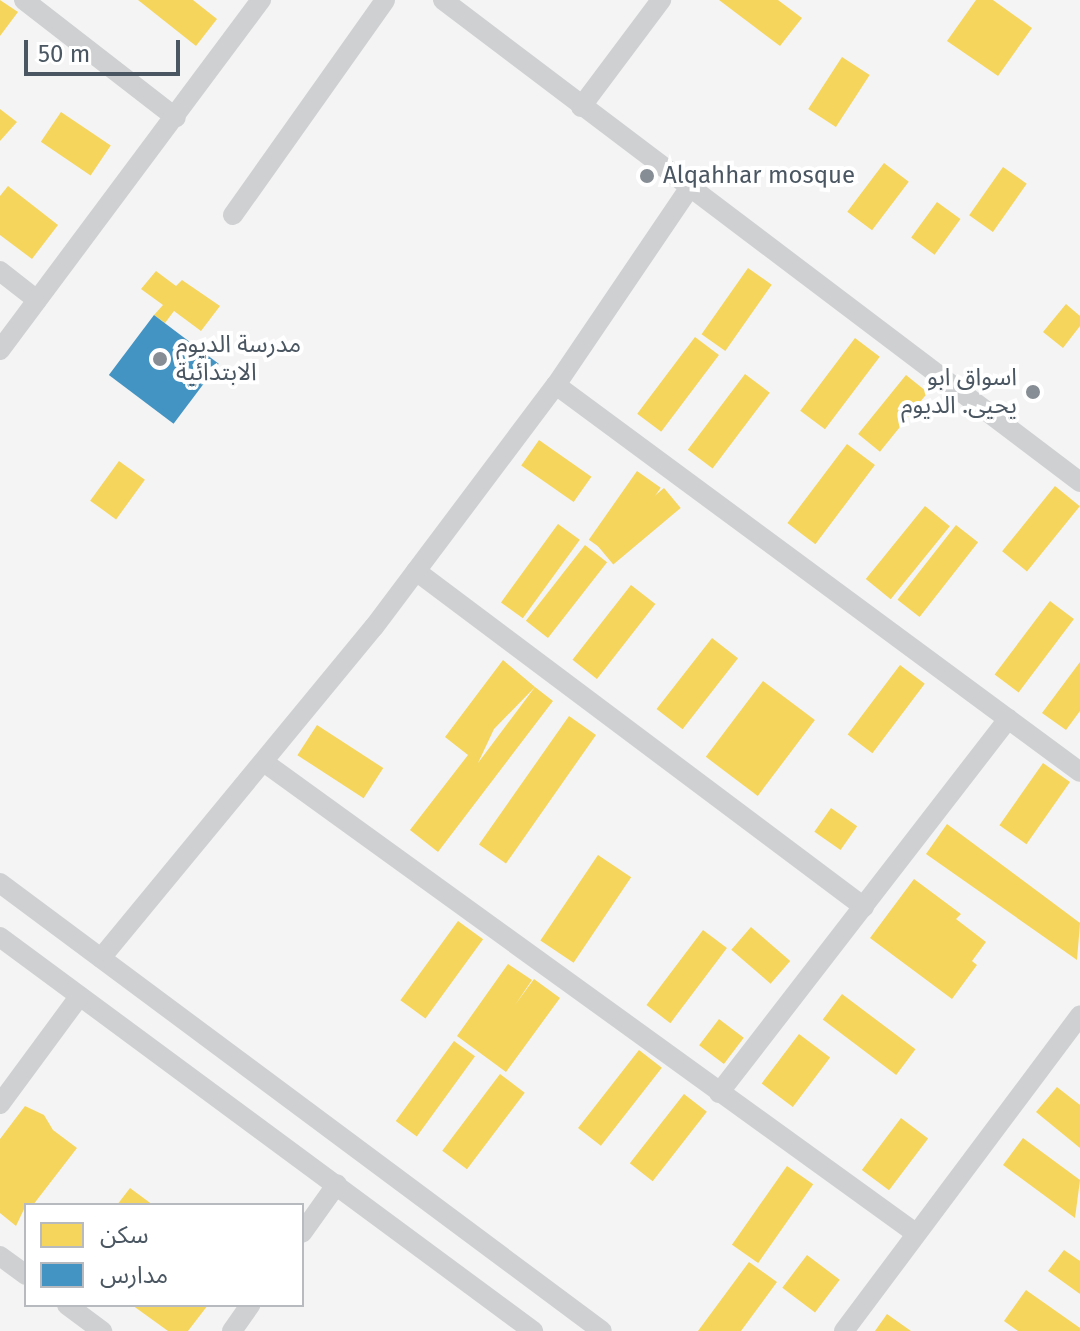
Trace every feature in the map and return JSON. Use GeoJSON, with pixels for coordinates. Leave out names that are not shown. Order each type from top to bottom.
{"type":"FeatureCollection","features":[{"type":"Feature","properties":{"kind":"street"},"geometry":{"type":"LineString","coordinates":[[24,0],[176,118]]}},
{"type":"Feature","properties":{"kind":"street"},"geometry":{"type":"LineString","coordinates":[[0,350],[176,118],[261,0]]}},
{"type":"Feature","properties":{"kind":"street"},"geometry":{"type":"LineString","coordinates":[[233,215],[385,0]]}},
{"type":"Feature","properties":{"kind":"street"},"geometry":{"type":"LineString","coordinates":[[443,0],[1080,482]]}},
{"type":"Feature","properties":{"kind":"street"},"geometry":{"type":"LineString","coordinates":[[581,107],[661,0]]}},
{"type":"Feature","properties":{"kind":"street"},"geometry":{"type":"LineString","coordinates":[[101,958],[265,763],[416,571],[556,385],[690,187]]}},
{"type":"Feature","properties":{"kind":"street"},"geometry":{"type":"LineString","coordinates":[[0,271],[37,300]]}},
{"type":"Feature","properties":{"kind":"street"},"geometry":{"type":"LineString","coordinates":[[556,385],[1080,772]]}},
{"type":"Feature","properties":{"kind":"street"},"geometry":{"type":"LineString","coordinates":[[416,571],[864,907]]}},
{"type":"Feature","properties":{"kind":"street"},"geometry":{"type":"LineString","coordinates":[[719,1093],[1008,719]]}},
{"type":"Feature","properties":{"kind":"street"},"geometry":{"type":"LineString","coordinates":[[265,763],[914,1232]]}},
{"type":"Feature","properties":{"kind":"street"},"geometry":{"type":"LineString","coordinates":[[0,883],[602,1331]]}},
{"type":"Feature","properties":{"kind":"street"},"geometry":{"type":"LineString","coordinates":[[0,937],[533,1331]]}},
{"type":"Feature","properties":{"kind":"street"},"geometry":{"type":"LineString","coordinates":[[0,1104],[79,997]]}},
{"type":"Feature","properties":{"kind":"street"},"geometry":{"type":"LineString","coordinates":[[844,1331],[914,1232],[1080,1015]]}},
{"type":"Feature","properties":{"kind":"street"},"geometry":{"type":"LineString","coordinates":[[304,1230],[337,1184]]}},
{"type":"Feature","properties":{"kind":"street"},"geometry":{"type":"LineString","coordinates":[[0,1256],[24,1274]]}},
{"type":"Feature","properties":{"kind":"street"},"geometry":{"type":"LineString","coordinates":[[70,1307],[102,1331]]}},
{"type":"Feature","properties":{"kind":"street"},"geometry":{"type":"LineString","coordinates":[[232,1331],[249,1307]]}},
{"type":"Feature","properties":{"kind":"building: سكن"},"geometry":{"type":"Polygon","coordinates":[[[0,0],[18,12],[0,36],[0,0]]]}},
{"type":"Feature","properties":{"kind":"building: سكن"},"geometry":{"type":"Polygon","coordinates":[[[138,0],[193,0],[217,19],[196,46],[138,0]]]}},
{"type":"Feature","properties":{"kind":"building: سكن"},"geometry":{"type":"Polygon","coordinates":[[[719,0],[778,0],[802,18],[780,46],[719,0]]]}},
{"type":"Feature","properties":{"kind":"building: سكن"},"geometry":{"type":"Polygon","coordinates":[[[976,0],[993,0],[1032,28],[998,76],[947,41],[976,0]]]}},
{"type":"Feature","properties":{"kind":"building: سكن"},"geometry":{"type":"Polygon","coordinates":[[[842,57],[870,75],[836,127],[808,109],[842,57]]]}},
{"type":"Feature","properties":{"kind":"building: سكن"},"geometry":{"type":"Polygon","coordinates":[[[0,109],[17,122],[0,141],[0,109]]]}},
{"type":"Feature","properties":{"kind":"building: سكن"},"geometry":{"type":"Polygon","coordinates":[[[61,112],[111,146],[91,175],[41,142],[61,112]]]}},
{"type":"Feature","properties":{"kind":"building: سكن"},"geometry":{"type":"Polygon","coordinates":[[[884,163],[909,182],[872,230],[847,212],[884,163]]]}},
{"type":"Feature","properties":{"kind":"building: سكن"},"geometry":{"type":"Polygon","coordinates":[[[1003,167],[1027,184],[993,232],[969,215],[1003,167]]]}},
{"type":"Feature","properties":{"kind":"building: سكن"},"geometry":{"type":"Polygon","coordinates":[[[8,186],[58,225],[32,259],[0,235],[0,196],[8,186]]]}},
{"type":"Feature","properties":{"kind":"building: سكن"},"geometry":{"type":"Polygon","coordinates":[[[937,202],[960,219],[935,255],[911,238],[937,202]]]}},
{"type":"Feature","properties":{"kind":"building: سكن"},"geometry":{"type":"Polygon","coordinates":[[[748,268],[772,285],[725,351],[702,334],[748,268]]]}},
{"type":"Feature","properties":{"kind":"building: سكن"},"geometry":{"type":"Polygon","coordinates":[[[156,271],[176,286],[182,280],[220,306],[201,331],[174,311],[165,323],[154,315],[163,305],[141,289],[156,271]]]}},
{"type":"Feature","properties":{"kind":"building: سكن"},"geometry":{"type":"Polygon","coordinates":[[[1066,304],[1080,316],[1080,326],[1063,348],[1043,332],[1066,304]]]}},
{"type":"Feature","properties":{"kind":"building: سكن"},"geometry":{"type":"Polygon","coordinates":[[[695,337],[719,355],[661,432],[637,414],[695,337]]]}},
{"type":"Feature","properties":{"kind":"building: سكن"},"geometry":{"type":"Polygon","coordinates":[[[855,338],[880,357],[825,429],[800,411],[855,338]]]}},
{"type":"Feature","properties":{"kind":"building: سكن"},"geometry":{"type":"Polygon","coordinates":[[[745,374],[770,393],[713,469],[688,450],[745,374]]]}},
{"type":"Feature","properties":{"kind":"building: سكن"},"geometry":{"type":"Polygon","coordinates":[[[906,375],[928,393],[880,452],[858,434],[906,375]]]}},
{"type":"Feature","properties":{"kind":"building: سكن"},"geometry":{"type":"Polygon","coordinates":[[[539,440],[591,477],[574,502],[521,465],[539,440]]]}},
{"type":"Feature","properties":{"kind":"building: سكن"},"geometry":{"type":"Polygon","coordinates":[[[847,444],[875,465],[815,544],[787,523],[847,444]]]}},
{"type":"Feature","properties":{"kind":"building: سكن"},"geometry":{"type":"Polygon","coordinates":[[[119,461],[145,480],[116,519],[90,501],[119,461]]]}},
{"type":"Feature","properties":{"kind":"building: سكن"},"geometry":{"type":"Polygon","coordinates":[[[637,471],[661,488],[613,556],[589,540],[637,471]]]}},
{"type":"Feature","properties":{"kind":"building: سكن"},"geometry":{"type":"Polygon","coordinates":[[[1055,486],[1080,506],[1027,571],[1002,551],[1055,486]]]}},
{"type":"Feature","properties":{"kind":"building: سكن"},"geometry":{"type":"Polygon","coordinates":[[[664,488],[681,508],[613,564],[597,545],[664,488]]]}},
{"type":"Feature","properties":{"kind":"building: سكن"},"geometry":{"type":"Polygon","coordinates":[[[925,506],[950,526],[891,599],[866,579],[925,506]]]}},
{"type":"Feature","properties":{"kind":"building: سكن"},"geometry":{"type":"Polygon","coordinates":[[[558,524],[580,540],[523,618],[501,602],[558,524]]]}},
{"type":"Feature","properties":{"kind":"building: سكن"},"geometry":{"type":"Polygon","coordinates":[[[956,525],[978,542],[920,617],[898,600],[956,525]]]}},
{"type":"Feature","properties":{"kind":"building: سكن"},"geometry":{"type":"Polygon","coordinates":[[[585,545],[607,562],[548,638],[526,621],[585,545]]]}},
{"type":"Feature","properties":{"kind":"building: سكن"},"geometry":{"type":"Polygon","coordinates":[[[631,585],[655,604],[597,679],[573,660],[631,585]]]}},
{"type":"Feature","properties":{"kind":"building: سكن"},"geometry":{"type":"Polygon","coordinates":[[[1050,601],[1074,619],[1019,693],[995,674],[1050,601]]]}},
{"type":"Feature","properties":{"kind":"building: سكن"},"geometry":{"type":"Polygon","coordinates":[[[712,638],[738,658],[683,729],[657,709],[712,638]]]}},
{"type":"Feature","properties":{"kind":"building: سكن"},"geometry":{"type":"Polygon","coordinates":[[[503,660],[553,701],[438,852],[410,830],[468,755],[445,737],[503,660]],[[535,687],[494,729],[478,763],[535,687]]]}},
{"type":"Feature","properties":{"kind":"building: سكن"},"geometry":{"type":"Polygon","coordinates":[[[1080,662],[1080,711],[1066,730],[1042,713],[1080,662]]]}},
{"type":"Feature","properties":{"kind":"building: سكن"},"geometry":{"type":"Polygon","coordinates":[[[900,665],[925,684],[872,753],[848,734],[900,665]]]}},
{"type":"Feature","properties":{"kind":"building: سكن"},"geometry":{"type":"Polygon","coordinates":[[[763,681],[815,720],[758,796],[706,757],[763,681]]]}},
{"type":"Feature","properties":{"kind":"building: سكن"},"geometry":{"type":"Polygon","coordinates":[[[569,716],[596,735],[506,864],[479,845],[569,716]]]}},
{"type":"Feature","properties":{"kind":"building: سكن"},"geometry":{"type":"Polygon","coordinates":[[[317,725],[383,768],[364,798],[297,755],[317,725]]]}},
{"type":"Feature","properties":{"kind":"building: سكن"},"geometry":{"type":"Polygon","coordinates":[[[1043,763],[1070,782],[1026,844],[999,825],[1043,763]]]}},
{"type":"Feature","properties":{"kind":"building: سكن"},"geometry":{"type":"Polygon","coordinates":[[[831,808],[857,826],[841,850],[814,832],[831,808]]]}},
{"type":"Feature","properties":{"kind":"building: سكن"},"geometry":{"type":"Polygon","coordinates":[[[947,824],[1080,923],[1077,960],[926,854],[947,824]]]}},
{"type":"Feature","properties":{"kind":"building: سكن"},"geometry":{"type":"Polygon","coordinates":[[[598,855],[631,877],[574,963],[540,940],[598,855]]]}},
{"type":"Feature","properties":{"kind":"building: سكن"},"geometry":{"type":"Polygon","coordinates":[[[914,879],[961,914],[956,919],[986,942],[972,961],[977,965],[952,999],[870,938],[914,879]]]}},
{"type":"Feature","properties":{"kind":"building: سكن"},"geometry":{"type":"Polygon","coordinates":[[[458,921],[483,939],[425,1019],[400,1000],[458,921]]]}},
{"type":"Feature","properties":{"kind":"building: سكن"},"geometry":{"type":"Polygon","coordinates":[[[751,927],[790,961],[771,984],[731,950],[751,927]]]}},
{"type":"Feature","properties":{"kind":"building: سكن"},"geometry":{"type":"Polygon","coordinates":[[[703,930],[727,948],[670,1023],[646,1005],[703,930]]]}},
{"type":"Feature","properties":{"kind":"building: سكن"},"geometry":{"type":"Polygon","coordinates":[[[508,964],[532,980],[515,1005],[534,979],[560,998],[506,1072],[457,1036],[508,964]]]}},
{"type":"Feature","properties":{"kind":"building: سكن"},"geometry":{"type":"Polygon","coordinates":[[[842,994],[915,1049],[896,1075],[823,1020],[842,994]]]}},
{"type":"Feature","properties":{"kind":"building: سكن"},"geometry":{"type":"Polygon","coordinates":[[[719,1019],[744,1038],[724,1064],[699,1045],[719,1019]]]}},
{"type":"Feature","properties":{"kind":"building: سكن"},"geometry":{"type":"Polygon","coordinates":[[[799,1034],[830,1057],[793,1107],[762,1084],[799,1034]]]}},
{"type":"Feature","properties":{"kind":"building: سكن"},"geometry":{"type":"Polygon","coordinates":[[[454,1041],[475,1056],[417,1136],[396,1121],[454,1041]]]}},
{"type":"Feature","properties":{"kind":"building: سكن"},"geometry":{"type":"Polygon","coordinates":[[[639,1050],[662,1068],[601,1146],[578,1128],[639,1050]]]}},
{"type":"Feature","properties":{"kind":"building: سكن"},"geometry":{"type":"Polygon","coordinates":[[[500,1074],[525,1093],[467,1169],[442,1151],[500,1074]]]}},
{"type":"Feature","properties":{"kind":"building: سكن"},"geometry":{"type":"Polygon","coordinates":[[[1057,1087],[1080,1105],[1080,1148],[1036,1112],[1057,1087]]]}},
{"type":"Feature","properties":{"kind":"building: سكن"},"geometry":{"type":"Polygon","coordinates":[[[684,1094],[707,1112],[653,1181],[630,1163],[684,1094]]]}},
{"type":"Feature","properties":{"kind":"building: سكن"},"geometry":{"type":"Polygon","coordinates":[[[25,1106],[44,1115],[53,1130],[77,1148],[35,1203],[24,1203],[16,1226],[0,1213],[0,1139],[25,1106]]]}},
{"type":"Feature","properties":{"kind":"building: سكن"},"geometry":{"type":"Polygon","coordinates":[[[901,1118],[928,1138],[889,1190],[862,1170],[901,1118]]]}},
{"type":"Feature","properties":{"kind":"building: سكن"},"geometry":{"type":"Polygon","coordinates":[[[1023,1138],[1080,1180],[1075,1218],[1003,1165],[1023,1138]]]}},
{"type":"Feature","properties":{"kind":"building: سكن"},"geometry":{"type":"Polygon","coordinates":[[[787,1166],[813,1184],[758,1263],[732,1245],[787,1166]]]}},
{"type":"Feature","properties":{"kind":"building: سكن"},"geometry":{"type":"Polygon","coordinates":[[[130,1188],[150,1203],[119,1203],[130,1188]]]}},
{"type":"Feature","properties":{"kind":"building: سكن"},"geometry":{"type":"Polygon","coordinates":[[[1064,1250],[1080,1261],[1080,1294],[1048,1271],[1064,1250]]]}},
{"type":"Feature","properties":{"kind":"building: سكن"},"geometry":{"type":"Polygon","coordinates":[[[807,1255],[840,1280],[815,1312],[782,1288],[807,1255]]]}},
{"type":"Feature","properties":{"kind":"building: سكن"},"geometry":{"type":"Polygon","coordinates":[[[749,1262],[777,1282],[741,1331],[698,1331],[749,1262]]]}},
{"type":"Feature","properties":{"kind":"building: سكن"},"geometry":{"type":"Polygon","coordinates":[[[1026,1290],[1080,1331],[1018,1331],[1004,1321],[1026,1290]]]}},
{"type":"Feature","properties":{"kind":"building: سكن"},"geometry":{"type":"Polygon","coordinates":[[[135,1307],[206,1307],[188,1331],[168,1331],[135,1307]]]}},
{"type":"Feature","properties":{"kind":"building: سكن"},"geometry":{"type":"Polygon","coordinates":[[[887,1314],[911,1331],[875,1331],[887,1314]]]}},
{"type":"Feature","properties":{"kind":"building: مدارس"},"geometry":{"type":"Polygon","coordinates":[[[154,315],[219,364],[174,424],[109,375],[154,315]]]}},
{"type":"Feature","properties":{"kind":"place","name":"Alqahhar mosque"},"geometry":{"type":"Point","coordinates":[647,176]}},
{"type":"Feature","properties":{"kind":"place","name":"مدرسة الديوم الابتدائية"},"geometry":{"type":"Point","coordinates":[160,359]}},
{"type":"Feature","properties":{"kind":"place","name":"اسواق ابو يحيى. الديوم"},"geometry":{"type":"Point","coordinates":[1033,392]}}]}
